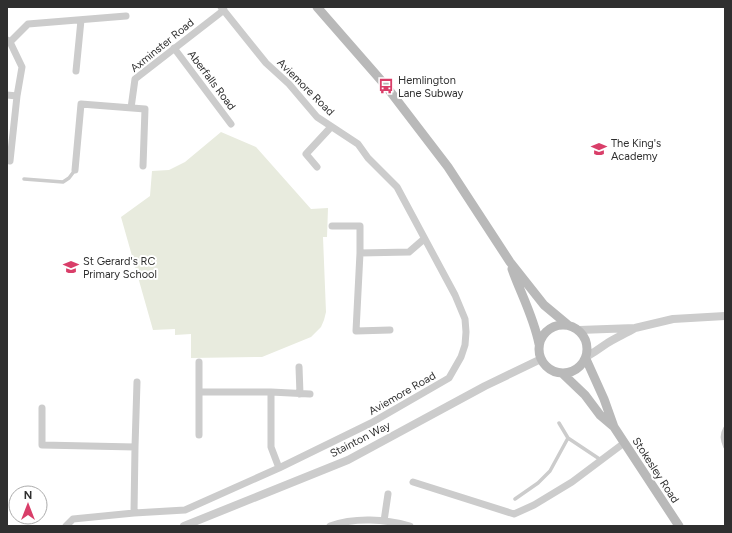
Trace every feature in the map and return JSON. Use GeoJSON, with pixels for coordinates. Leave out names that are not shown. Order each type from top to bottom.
{"type":"FeatureCollection","features":[{"type":"Feature","properties":{"kind":"main road"},"geometry":{"type":"LineString","coordinates":[[317,7],[386,86],[448,167],[510,262],[544,305],[568,325],[579,330],[585,338],[588,347],[586,358],[580,367],[571,372],[562,373],[549,369],[541,359],[537,332],[510,262]]}},
{"type":"Feature","properties":{"kind":"main road"},"geometry":{"type":"LineString","coordinates":[[539,344],[549,329],[557,325],[568,325]]}},
{"type":"Feature","properties":{"kind":"main road"},"geometry":{"type":"LineString","coordinates":[[586,358],[614,427]]}},
{"type":"Feature","properties":{"kind":"main road"},"geometry":{"type":"LineString","coordinates":[[562,373],[585,395],[600,415],[614,427]]}},
{"type":"Feature","properties":{"kind":"main road","name":"Stokesley Road"},"geometry":{"type":"LineString","coordinates":[[614,427],[679,526]]}},
{"type":"Feature","properties":{"kind":"street","name":"Axminster Road"},"geometry":{"type":"LineString","coordinates":[[132,108],[135,79],[222,9]]}},
{"type":"Feature","properties":{"kind":"street","name":"Aviemore Road"},"geometry":{"type":"LineString","coordinates":[[66,526],[73,519],[185,510],[279,468],[371,423],[438,385],[448,378],[456,368],[465,345],[465,319],[454,295],[397,187],[368,158],[358,144],[317,117],[289,84],[266,63],[222,9]]}},
{"type":"Feature","properties":{"kind":"street"},"geometry":{"type":"LineString","coordinates":[[10,161],[17,96],[22,67],[8,41],[28,24],[126,16]]}},
{"type":"Feature","properties":{"kind":"street"},"geometry":{"type":"LineString","coordinates":[[76,71],[81,20]]}},
{"type":"Feature","properties":{"kind":"street","name":"Aberfalls Road"},"geometry":{"type":"LineString","coordinates":[[174,48],[231,124]]}},
{"type":"Feature","properties":{"kind":"street"},"geometry":{"type":"LineString","coordinates":[[7,95],[17,96]]}},
{"type":"Feature","properties":{"kind":"street"},"geometry":{"type":"LineString","coordinates":[[74,170],[81,104],[145,109],[143,166]]}},
{"type":"Feature","properties":{"kind":"street"},"geometry":{"type":"LineString","coordinates":[[317,167],[306,154],[331,127]]}},
{"type":"Feature","properties":{"kind":"street"},"geometry":{"type":"LineString","coordinates":[[332,226],[360,226],[356,331],[390,330]]}},
{"type":"Feature","properties":{"kind":"street"},"geometry":{"type":"LineString","coordinates":[[360,253],[409,252],[424,239]]}},
{"type":"Feature","properties":{"kind":"street"},"geometry":{"type":"LineString","coordinates":[[579,330],[635,328],[672,319],[725,316]]}},
{"type":"Feature","properties":{"kind":"street"},"geometry":{"type":"LineString","coordinates":[[586,358],[606,344],[623,336],[635,328]]}},
{"type":"Feature","properties":{"kind":"street","name":"Stainton Way"},"geometry":{"type":"LineString","coordinates":[[184,526],[348,460],[485,386],[541,359]]}},
{"type":"Feature","properties":{"kind":"street"},"geometry":{"type":"LineString","coordinates":[[198,435],[199,362]]}},
{"type":"Feature","properties":{"kind":"street"},"geometry":{"type":"LineString","coordinates":[[299,367],[300,394]]}},
{"type":"Feature","properties":{"kind":"street"},"geometry":{"type":"LineString","coordinates":[[134,513],[137,382]]}},
{"type":"Feature","properties":{"kind":"street"},"geometry":{"type":"LineString","coordinates":[[198,392],[271,392],[310,394]]}},
{"type":"Feature","properties":{"kind":"street"},"geometry":{"type":"LineString","coordinates":[[271,392],[271,446],[279,468]]}},
{"type":"Feature","properties":{"kind":"street"},"geometry":{"type":"LineString","coordinates":[[42,408],[42,445],[135,446]]}},
{"type":"Feature","properties":{"kind":"street"},"geometry":{"type":"LineString","coordinates":[[414,482],[514,514],[572,482],[624,442]]}},
{"type":"Feature","properties":{"kind":"street"},"geometry":{"type":"LineString","coordinates":[[384,521],[388,494]]}},
{"type":"Feature","properties":{"kind":"street"},"geometry":{"type":"LineString","coordinates":[[330,526],[350,524],[361,520],[384,521],[410,526]]}},
{"type":"Feature","properties":{"kind":"lane"},"geometry":{"type":"LineString","coordinates":[[24,179],[63,182],[69,178],[74,170]]}},
{"type":"Feature","properties":{"kind":"lane"},"geometry":{"type":"LineString","coordinates":[[559,423],[568,438],[602,460]]}},
{"type":"Feature","properties":{"kind":"lane"},"geometry":{"type":"LineString","coordinates":[[725,428],[722,433],[725,447]]}},
{"type":"Feature","properties":{"kind":"lane"},"geometry":{"type":"LineString","coordinates":[[515,499],[538,483],[550,471],[568,438]]}},
{"type":"Feature","properties":{"kind":"shaded area"},"geometry":{"type":"Polygon","coordinates":[[[221,132],[256,147],[311,209],[328,208],[327,237],[323,237],[326,312],[321,327],[311,337],[262,357],[191,358],[191,334],[175,335],[175,329],[153,330],[121,217],[150,196],[152,171],[169,170],[185,162],[221,132]]]}},
{"type":"Feature","properties":{"kind":"place","name":"Hemlington Lane Subway"},"geometry":{"type":"Point","coordinates":[386,86]}},
{"type":"Feature","properties":{"kind":"place","name":"The King's Academy"},"geometry":{"type":"Point","coordinates":[599,149]}},
{"type":"Feature","properties":{"kind":"place","name":"St Gerard's RC Primary School"},"geometry":{"type":"Point","coordinates":[71,267]}}]}
